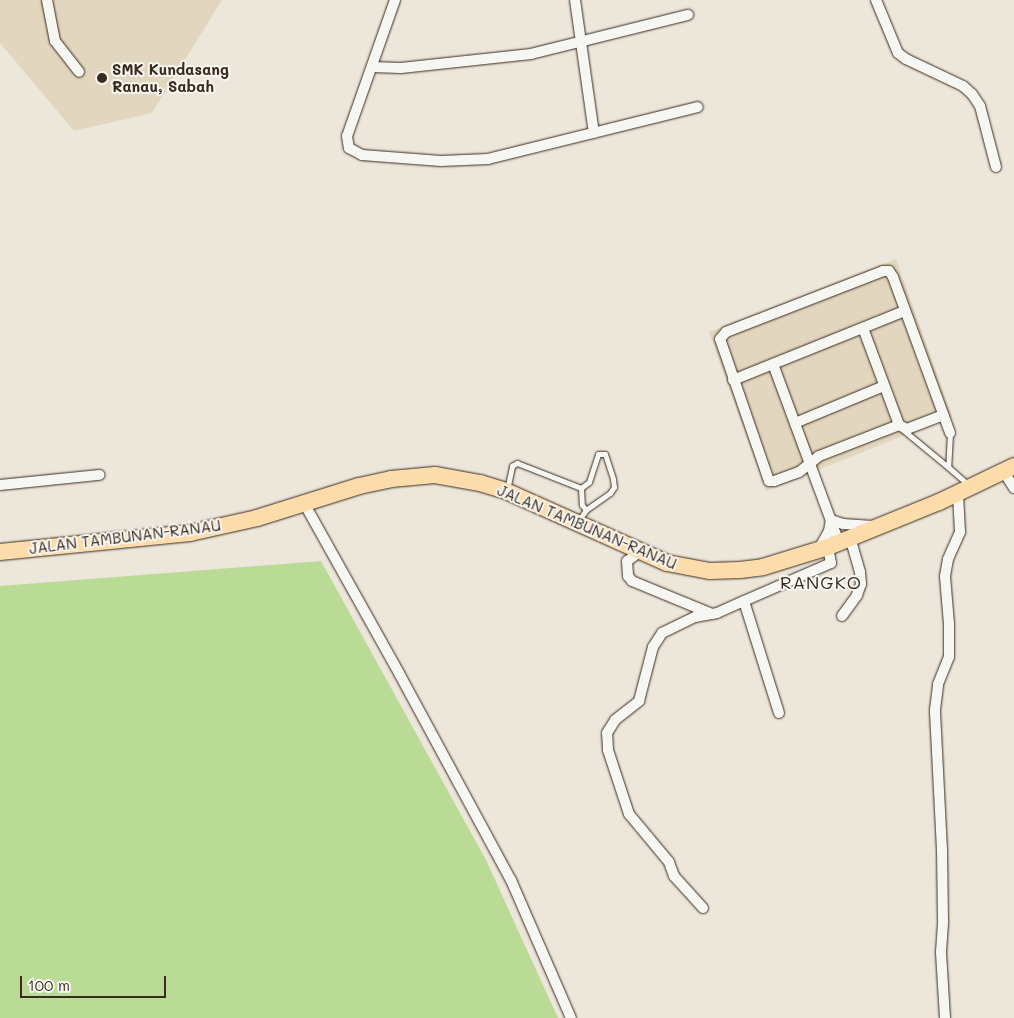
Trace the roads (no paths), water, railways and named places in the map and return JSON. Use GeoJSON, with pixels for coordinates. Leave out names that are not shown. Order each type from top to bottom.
{"type":"FeatureCollection","features":[{"type":"Feature","properties":{"kind":"main road","name":"JALAN TAMBUNAN-RANAU"},"geometry":{"type":"LineString","coordinates":[[0,552],[190,533],[243,522],[359,486],[413,476],[452,477],[506,491],[582,516],[641,552],[680,567],[728,571],[763,567],[834,544],[884,525],[1009,469]]}},
{"type":"Feature","properties":{"kind":"street"},"geometry":{"type":"LineString","coordinates":[[46,0],[55,41],[79,72]]}},
{"type":"Feature","properties":{"kind":"street"},"geometry":{"type":"LineString","coordinates":[[395,0],[347,136],[349,148],[362,155],[476,161],[500,158],[698,107]]}},
{"type":"Feature","properties":{"kind":"street"},"geometry":{"type":"LineString","coordinates":[[575,0],[594,133]]}},
{"type":"Feature","properties":{"kind":"street"},"geometry":{"type":"LineString","coordinates":[[876,0],[898,53],[906,59],[963,86],[972,94],[980,106],[996,167]]}},
{"type":"Feature","properties":{"kind":"street"},"geometry":{"type":"LineString","coordinates":[[372,67],[401,68],[521,55],[581,43],[688,15]]}},
{"type":"Feature","properties":{"kind":"street"},"geometry":{"type":"LineString","coordinates":[[943,414],[907,428],[898,425],[819,456],[799,472],[774,481],[767,479],[732,380],[720,342],[721,336],[726,332],[886,270],[893,276],[950,433]]}},
{"type":"Feature","properties":{"kind":"street"},"geometry":{"type":"LineString","coordinates":[[732,380],[906,311]]}},
{"type":"Feature","properties":{"kind":"street"},"geometry":{"type":"LineString","coordinates":[[863,328],[898,425]]}},
{"type":"Feature","properties":{"kind":"street"},"geometry":{"type":"LineString","coordinates":[[703,908],[674,876],[669,862],[629,814],[608,750],[606,733],[615,720],[639,701],[653,647],[662,633],[695,617],[712,614],[831,563],[834,544],[831,520],[773,364]]}},
{"type":"Feature","properties":{"kind":"street"},"geometry":{"type":"LineString","coordinates":[[795,423],[884,386]]}},
{"type":"Feature","properties":{"kind":"street"},"geometry":{"type":"LineString","coordinates":[[1009,469],[1014,488]]}},
{"type":"Feature","properties":{"kind":"street"},"geometry":{"type":"LineString","coordinates":[[0,485],[99,475]]}},
{"type":"Feature","properties":{"kind":"street"},"geometry":{"type":"LineString","coordinates":[[945,1018],[941,952],[943,921],[942,850],[935,710],[938,684],[949,657],[949,624],[945,576],[948,559],[960,532],[964,490]]}},
{"type":"Feature","properties":{"kind":"street"},"geometry":{"type":"LineString","coordinates":[[304,503],[400,674],[511,880],[571,1018]]}},
{"type":"Feature","properties":{"kind":"street"},"geometry":{"type":"LineString","coordinates":[[831,520],[858,526],[884,525]]}},
{"type":"Feature","properties":{"kind":"street"},"geometry":{"type":"LineString","coordinates":[[831,520],[825,541],[834,544],[861,584],[858,595],[842,616]]}},
{"type":"Feature","properties":{"kind":"street"},"geometry":{"type":"LineString","coordinates":[[641,552],[626,561],[628,576],[632,581],[712,614]]}},
{"type":"Feature","properties":{"kind":"street"},"geometry":{"type":"LineString","coordinates":[[744,601],[779,713]]}},
{"type":"Feature","properties":{"kind":"lane"},"geometry":{"type":"LineString","coordinates":[[898,425],[948,467],[964,490]]}},
{"type":"Feature","properties":{"kind":"lane"},"geometry":{"type":"LineString","coordinates":[[948,467],[950,433]]}},
{"type":"Feature","properties":{"kind":"lane"},"geometry":{"type":"LineString","coordinates":[[581,488],[589,482],[598,454],[604,454],[614,479],[614,487],[610,493],[582,516]]}},
{"type":"Feature","properties":{"kind":"lane"},"geometry":{"type":"LineString","coordinates":[[506,491],[512,466],[518,463],[581,488]]}},
{"type":"Feature","properties":{"kind":"lane"},"geometry":{"type":"LineString","coordinates":[[581,488],[582,516]]}},
{"type":"Feature","properties":{"kind":"place","name":"SMK Kundasang Ranau, Sabah"},"geometry":{"type":"Point","coordinates":[102,78]}},
{"type":"Feature","properties":{"kind":"district","name":"RANGKO"},"geometry":{"type":"Point","coordinates":[821,582]}}]}
